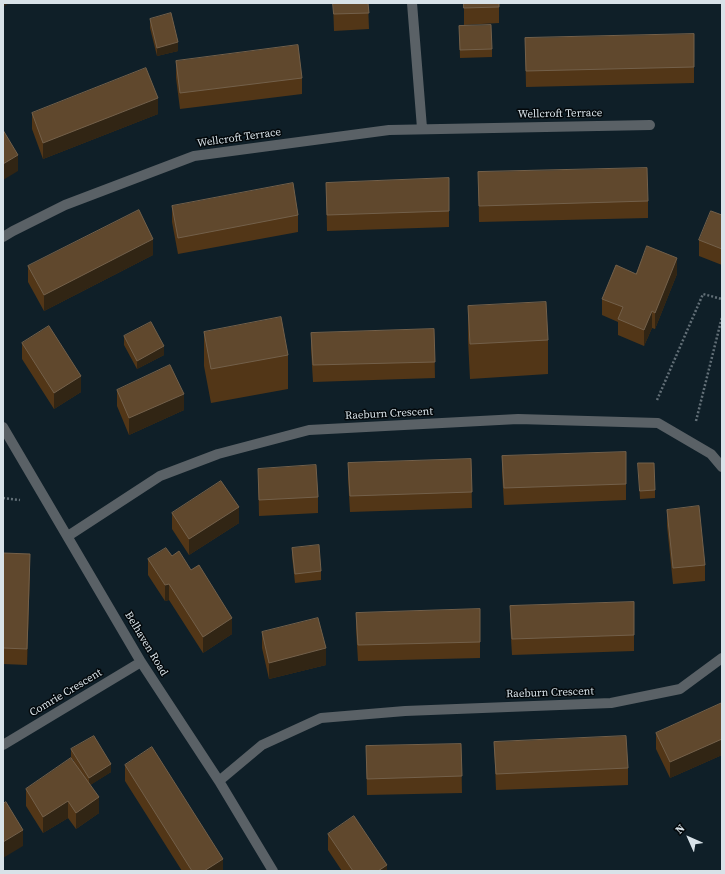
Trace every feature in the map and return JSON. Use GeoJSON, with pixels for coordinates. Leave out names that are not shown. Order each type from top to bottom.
{"type":"FeatureCollection","features":[{"type":"Feature","properties":{"kind":"street"},"geometry":{"type":"LineString","coordinates":[[412,3],[422,128]]}},
{"type":"Feature","properties":{"kind":"street","name":"Wellcroft Terrace"},"geometry":{"type":"LineString","coordinates":[[3,237],[65,205],[194,156],[389,130],[422,128],[650,125]]}},
{"type":"Feature","properties":{"kind":"street","name":"Raeburn Crescent"},"geometry":{"type":"LineString","coordinates":[[68,536],[160,476],[218,454],[309,430],[518,419],[647,423],[658,424],[691,442],[711,454],[722,467]]}},
{"type":"Feature","properties":{"kind":"street","name":"Belhaven Road"},"geometry":{"type":"LineString","coordinates":[[3,427],[141,662],[219,781],[273,871]]}},
{"type":"Feature","properties":{"kind":"street","name":"Raeburn Crescent"},"geometry":{"type":"LineString","coordinates":[[219,781],[262,745],[321,718],[405,711],[610,703],[680,689],[722,658]]}},
{"type":"Feature","properties":{"kind":"street","name":"Comrie Crescent"},"geometry":{"type":"LineString","coordinates":[[3,745],[141,662]]}},
{"type":"Feature","properties":{"kind":"path"},"geometry":{"type":"LineString","coordinates":[[647,423],[703,294],[722,299]]}},
{"type":"Feature","properties":{"kind":"path"},"geometry":{"type":"LineString","coordinates":[[691,442],[722,317]]}},
{"type":"Feature","properties":{"kind":"building"},"geometry":{"type":"Polygon","coordinates":[[[333,3],[368,3],[369,13],[334,14],[333,3]]]}},
{"type":"Feature","properties":{"kind":"building"},"geometry":{"type":"Polygon","coordinates":[[[464,3],[499,3],[499,7],[464,8],[464,3]]]}},
{"type":"Feature","properties":{"kind":"building"},"geometry":{"type":"Polygon","coordinates":[[[171,13],[178,42],[157,48],[150,19],[171,13]]]}},
{"type":"Feature","properties":{"kind":"building"},"geometry":{"type":"Polygon","coordinates":[[[491,25],[492,49],[460,50],[459,26],[491,25]]]}},
{"type":"Feature","properties":{"kind":"building"},"geometry":{"type":"Polygon","coordinates":[[[694,34],[694,67],[526,71],[525,38],[694,34]]]}},
{"type":"Feature","properties":{"kind":"building"},"geometry":{"type":"Polygon","coordinates":[[[298,45],[302,78],[180,93],[176,61],[298,45]]]}},
{"type":"Feature","properties":{"kind":"building"},"geometry":{"type":"Polygon","coordinates":[[[146,68],[158,98],[43,143],[32,113],[146,68]]]}},
{"type":"Feature","properties":{"kind":"building"},"geometry":{"type":"Polygon","coordinates":[[[3,130],[18,155],[3,164],[3,130]]]}},
{"type":"Feature","properties":{"kind":"building"},"geometry":{"type":"Polygon","coordinates":[[[647,168],[648,201],[479,206],[478,172],[647,168]]]}},
{"type":"Feature","properties":{"kind":"building"},"geometry":{"type":"Polygon","coordinates":[[[449,178],[449,211],[327,215],[326,183],[449,178]]]}},
{"type":"Feature","properties":{"kind":"building"},"geometry":{"type":"Polygon","coordinates":[[[293,183],[298,215],[178,238],[172,206],[293,183]]]}},
{"type":"Feature","properties":{"kind":"building"},"geometry":{"type":"Polygon","coordinates":[[[139,210],[153,239],[44,295],[28,266],[139,210]]]}},
{"type":"Feature","properties":{"kind":"building"},"geometry":{"type":"Polygon","coordinates":[[[711,211],[722,215],[722,249],[699,240],[711,211]]]}},
{"type":"Feature","properties":{"kind":"building"},"geometry":{"type":"Polygon","coordinates":[[[647,246],[677,258],[655,313],[652,311],[644,330],[618,319],[623,307],[602,299],[616,265],[636,274],[647,246]]]}},
{"type":"Feature","properties":{"kind":"building"},"geometry":{"type":"Polygon","coordinates":[[[546,302],[548,340],[470,344],[468,306],[546,302]]]}},
{"type":"Feature","properties":{"kind":"building"},"geometry":{"type":"Polygon","coordinates":[[[281,317],[288,355],[211,369],[204,332],[281,317]]]}},
{"type":"Feature","properties":{"kind":"building"},"geometry":{"type":"Polygon","coordinates":[[[151,322],[164,346],[137,361],[124,336],[151,322]]]}},
{"type":"Feature","properties":{"kind":"building"},"geometry":{"type":"Polygon","coordinates":[[[49,326],[81,376],[54,393],[22,343],[49,326]]]}},
{"type":"Feature","properties":{"kind":"building"},"geometry":{"type":"Polygon","coordinates":[[[434,329],[435,362],[313,365],[311,333],[434,329]]]}},
{"type":"Feature","properties":{"kind":"building"},"geometry":{"type":"Polygon","coordinates":[[[170,365],[184,394],[129,418],[117,390],[170,365]]]}},
{"type":"Feature","properties":{"kind":"building"},"geometry":{"type":"Polygon","coordinates":[[[626,452],[626,484],[504,488],[502,456],[626,452]]]}},
{"type":"Feature","properties":{"kind":"building"},"geometry":{"type":"Polygon","coordinates":[[[471,459],[472,492],[350,496],[348,463],[471,459]]]}},
{"type":"Feature","properties":{"kind":"building"},"geometry":{"type":"Polygon","coordinates":[[[638,463],[654,463],[655,490],[640,491],[638,463]]]}},
{"type":"Feature","properties":{"kind":"building"},"geometry":{"type":"Polygon","coordinates":[[[316,465],[318,497],[259,500],[258,469],[316,465]]]}},
{"type":"Feature","properties":{"kind":"building"},"geometry":{"type":"Polygon","coordinates":[[[221,481],[239,507],[189,539],[172,513],[221,481]]]}},
{"type":"Feature","properties":{"kind":"building"},"geometry":{"type":"Polygon","coordinates":[[[699,506],[705,565],[673,568],[667,510],[699,506]]]}},
{"type":"Feature","properties":{"kind":"building"},"geometry":{"type":"Polygon","coordinates":[[[319,545],[321,571],[295,574],[292,548],[319,545]]]}},
{"type":"Feature","properties":{"kind":"building"},"geometry":{"type":"Polygon","coordinates":[[[166,548],[172,556],[179,551],[191,570],[199,565],[232,618],[203,637],[169,584],[165,585],[148,559],[166,548]]]}},
{"type":"Feature","properties":{"kind":"building"},"geometry":{"type":"Polygon","coordinates":[[[3,553],[30,554],[27,649],[3,648],[3,553]]]}},
{"type":"Feature","properties":{"kind":"building"},"geometry":{"type":"Polygon","coordinates":[[[634,602],[634,635],[512,639],[510,606],[634,602]]]}},
{"type":"Feature","properties":{"kind":"building"},"geometry":{"type":"Polygon","coordinates":[[[480,609],[480,642],[358,645],[356,613],[480,609]]]}},
{"type":"Feature","properties":{"kind":"building"},"geometry":{"type":"Polygon","coordinates":[[[318,618],[326,648],[269,663],[262,632],[318,618]]]}},
{"type":"Feature","properties":{"kind":"building"},"geometry":{"type":"Polygon","coordinates":[[[722,703],[722,739],[670,762],[656,733],[722,703]]]}},
{"type":"Feature","properties":{"kind":"building"},"geometry":{"type":"Polygon","coordinates":[[[94,736],[111,764],[89,778],[71,749],[94,736]]]}},
{"type":"Feature","properties":{"kind":"building"},"geometry":{"type":"Polygon","coordinates":[[[626,736],[628,768],[496,774],[494,742],[626,736]]]}},
{"type":"Feature","properties":{"kind":"building"},"geometry":{"type":"Polygon","coordinates":[[[461,744],[462,776],[367,779],[366,746],[461,744]]]}},
{"type":"Feature","properties":{"kind":"building"},"geometry":{"type":"Polygon","coordinates":[[[152,747],[223,859],[204,871],[192,871],[125,765],[152,747]]]}},
{"type":"Feature","properties":{"kind":"building"},"geometry":{"type":"Polygon","coordinates":[[[71,758],[99,797],[76,813],[68,801],[43,817],[26,789],[71,758]]]}},
{"type":"Feature","properties":{"kind":"building"},"geometry":{"type":"Polygon","coordinates":[[[6,802],[23,830],[3,842],[3,804],[6,802]]]}},
{"type":"Feature","properties":{"kind":"building"},"geometry":{"type":"Polygon","coordinates":[[[354,816],[387,865],[378,871],[353,871],[328,834],[354,816]]]}}]}
